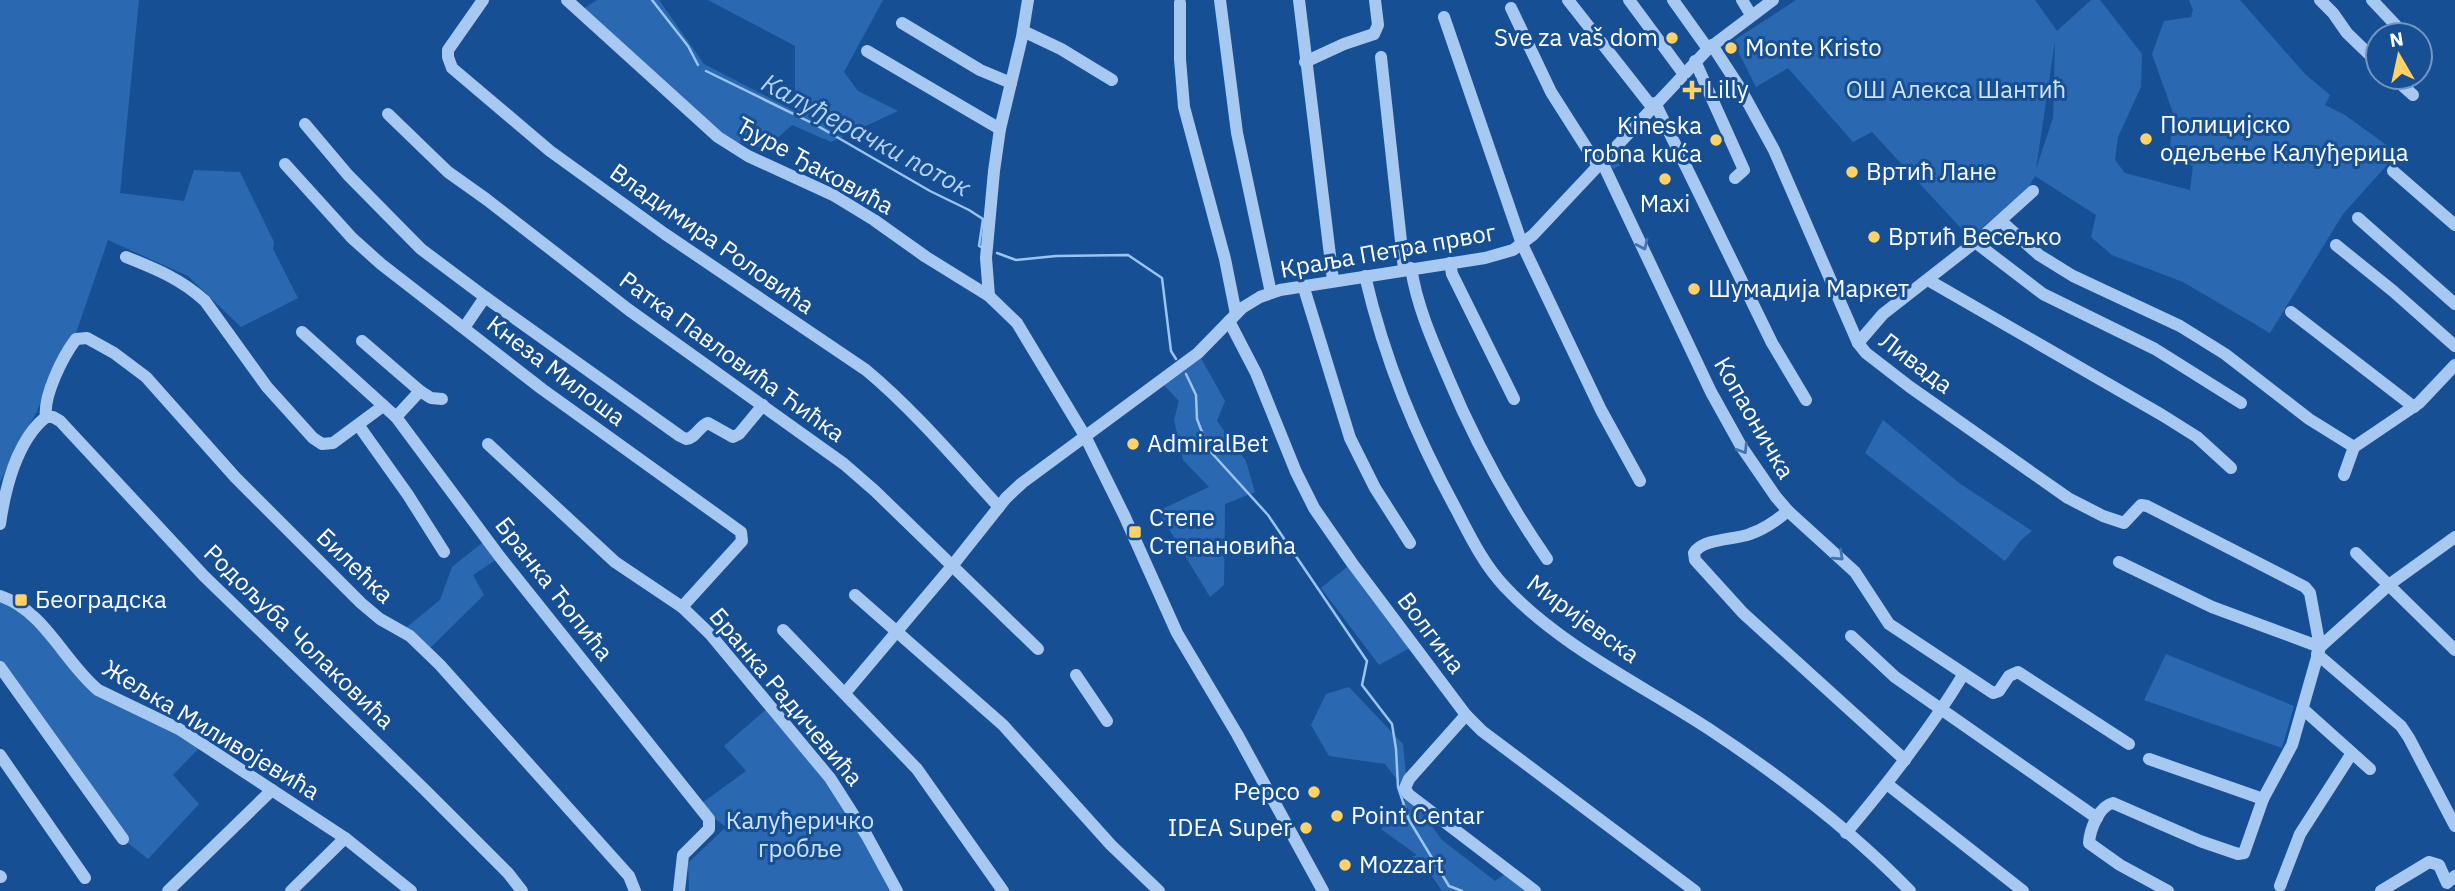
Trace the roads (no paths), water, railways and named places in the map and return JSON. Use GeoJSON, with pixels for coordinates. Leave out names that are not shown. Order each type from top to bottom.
{"type":"FeatureCollection","features":[{"type":"Feature","properties":{"kind":"street","name":"Владимира Роловића"},"geometry":{"type":"LineString","coordinates":[[483,0],[448,50],[447,57],[452,68],[550,151],[666,234],[866,370],[915,415],[999,508]]}},
{"type":"Feature","properties":{"kind":"street","name":"Ђуре Ђаковића"},"geometry":{"type":"LineString","coordinates":[[568,0],[718,137],[748,156],[833,195],[989,296],[1017,323],[1085,436],[1124,515],[1172,624],[1237,734],[1323,891]]}},
{"type":"Feature","properties":{"kind":"street"},"geometry":{"type":"LineString","coordinates":[[989,296],[986,258],[1000,129],[1028,0]]}},
{"type":"Feature","properties":{"kind":"street"},"geometry":{"type":"LineString","coordinates":[[1220,0],[1237,133],[1271,293]]}},
{"type":"Feature","properties":{"kind":"street"},"geometry":{"type":"LineString","coordinates":[[1298,0],[1333,280]]}},
{"type":"Feature","properties":{"kind":"street"},"geometry":{"type":"LineString","coordinates":[[1306,62],[1343,44],[1374,34],[1378,25],[1375,0]]}},
{"type":"Feature","properties":{"kind":"street"},"geometry":{"type":"LineString","coordinates":[[1568,0],[1653,105],[1772,343],[1805,400]]}},
{"type":"Feature","properties":{"kind":"street"},"geometry":{"type":"LineString","coordinates":[[1629,0],[1683,72]]}},
{"type":"Feature","properties":{"kind":"street","name":"Ливада"},"geometry":{"type":"LineString","coordinates":[[1673,0],[1740,88],[1774,150],[1858,343],[1866,353],[2067,498],[2124,523],[2136,508],[2147,506],[2305,587],[2310,593],[2318,651]]}},
{"type":"Feature","properties":{"kind":"street"},"geometry":{"type":"LineString","coordinates":[[1742,0],[1751,15]]}},
{"type":"Feature","properties":{"kind":"street","name":"Краља Петра првог"},"geometry":{"type":"LineString","coordinates":[[845,692],[999,508],[1031,474],[1198,353],[1232,318],[1252,302],[1271,293],[1303,285],[1500,255],[1522,244],[1600,164],[1683,72],[1710,47],[1773,0]]}},
{"type":"Feature","properties":{"kind":"street"},"geometry":{"type":"LineString","coordinates":[[2320,0],[2364,49]]}},
{"type":"Feature","properties":{"kind":"street"},"geometry":{"type":"LineString","coordinates":[[2372,0],[2392,21]]}},
{"type":"Feature","properties":{"kind":"street","name":"Волгина"},"geometry":{"type":"LineString","coordinates":[[1180,3],[1180,59],[1184,107],[1225,259],[1232,318],[1314,509],[1466,715],[1482,731],[1695,891]]}},
{"type":"Feature","properties":{"kind":"street","name":"Копаоничка"},"geometry":{"type":"LineString","coordinates":[[1511,8],[1551,92],[1600,164],[1711,392],[1741,446],[1787,511],[1854,572],[1889,624],[1963,675],[1993,693],[1999,691],[2009,676],[2018,672],[2129,744]]}},
{"type":"Feature","properties":{"kind":"street"},"geometry":{"type":"LineString","coordinates":[[1444,17],[1522,244],[1601,410],[1640,481]]}},
{"type":"Feature","properties":{"kind":"street"},"geometry":{"type":"LineString","coordinates":[[902,23],[980,70],[1011,83]]}},
{"type":"Feature","properties":{"kind":"street"},"geometry":{"type":"LineString","coordinates":[[1023,31],[1060,48],[1112,80]]}},
{"type":"Feature","properties":{"kind":"street"},"geometry":{"type":"LineString","coordinates":[[867,51],[1000,129]]}},
{"type":"Feature","properties":{"kind":"street"},"geometry":{"type":"LineString","coordinates":[[1381,57],[1408,269],[1426,326],[1461,408],[1506,495],[1548,559]]}},
{"type":"Feature","properties":{"kind":"street"},"geometry":{"type":"LineString","coordinates":[[1695,61],[1744,170],[1735,178]]}},
{"type":"Feature","properties":{"kind":"street"},"geometry":{"type":"LineString","coordinates":[[2409,91],[2413,95]]}},
{"type":"Feature","properties":{"kind":"street","name":"Ратка Павловића Ћићка"},"geometry":{"type":"LineString","coordinates":[[388,114],[448,172],[486,198],[629,310],[844,464],[1038,649]]}},
{"type":"Feature","properties":{"kind":"street","name":"Кнеза Милоша"},"geometry":{"type":"LineString","coordinates":[[305,124],[348,175],[421,249],[644,412],[686,439],[692,438],[708,423],[733,437],[763,404]]}},
{"type":"Feature","properties":{"kind":"street","name":"Кнеза Милоша"},"geometry":{"type":"LineString","coordinates":[[285,164],[367,252],[542,389],[741,532],[742,541],[682,607]]}},
{"type":"Feature","properties":{"kind":"street"},"geometry":{"type":"LineString","coordinates":[[2393,171],[2455,225]]}},
{"type":"Feature","properties":{"kind":"street"},"geometry":{"type":"LineString","coordinates":[[1858,343],[1883,314],[2001,221],[2034,191]]}},
{"type":"Feature","properties":{"kind":"street"},"geometry":{"type":"LineString","coordinates":[[2358,218],[2455,304]]}},
{"type":"Feature","properties":{"kind":"street"},"geometry":{"type":"LineString","coordinates":[[2001,221],[2039,255],[2064,271],[2180,326],[2225,354],[2302,414],[2354,447]]}},
{"type":"Feature","properties":{"kind":"street"},"geometry":{"type":"LineString","coordinates":[[1975,242],[2043,294],[2155,349],[2241,403]]}},
{"type":"Feature","properties":{"kind":"street"},"geometry":{"type":"LineString","coordinates":[[2336,245],[2455,346]]}},
{"type":"Feature","properties":{"kind":"street"},"geometry":{"type":"LineString","coordinates":[[126,257],[167,273],[205,301],[262,380],[313,438],[322,444],[328,444],[359,426],[383,406]]}},
{"type":"Feature","properties":{"kind":"street"},"geometry":{"type":"LineString","coordinates":[[1450,263],[1452,274],[1514,399]]}},
{"type":"Feature","properties":{"kind":"street","name":"Миријевска"},"geometry":{"type":"LineString","coordinates":[[1365,276],[1396,382],[1411,422],[1489,570],[1516,599],[1544,623],[1750,757],[1886,866],[1910,891]]}},
{"type":"Feature","properties":{"kind":"street"},"geometry":{"type":"LineString","coordinates":[[1928,280],[2162,415],[2197,437],[2231,468]]}},
{"type":"Feature","properties":{"kind":"street"},"geometry":{"type":"LineString","coordinates":[[1303,285],[1350,438],[1375,488],[1410,543]]}},
{"type":"Feature","properties":{"kind":"street"},"geometry":{"type":"LineString","coordinates":[[464,328],[485,297]]}},
{"type":"Feature","properties":{"kind":"street"},"geometry":{"type":"LineString","coordinates":[[2291,312],[2414,407]]}},
{"type":"Feature","properties":{"kind":"street","name":"Бранка Ћопића"},"geometry":{"type":"LineString","coordinates":[[302,331],[396,417],[500,557],[709,819],[709,829],[683,855],[679,891]]}},
{"type":"Feature","properties":{"kind":"street","name":"Билећка"},"geometry":{"type":"LineString","coordinates":[[46,417],[46,403],[64,359],[76,339],[87,338],[114,353],[146,377],[235,477],[361,603],[380,619],[410,636],[440,665],[629,876],[635,891]]}},
{"type":"Feature","properties":{"kind":"street"},"geometry":{"type":"LineString","coordinates":[[362,341],[420,391],[430,398],[442,399]]}},
{"type":"Feature","properties":{"kind":"street"},"geometry":{"type":"LineString","coordinates":[[2344,475],[2354,447],[2414,407],[2455,365]]}},
{"type":"Feature","properties":{"kind":"street"},"geometry":{"type":"LineString","coordinates":[[396,417],[420,391]]}},
{"type":"Feature","properties":{"kind":"street","name":"Родољуба Чолаковића"},"geometry":{"type":"LineString","coordinates":[[46,417],[53,416],[60,421],[204,576],[425,790],[508,873],[522,891]]}},
{"type":"Feature","properties":{"kind":"street"},"geometry":{"type":"LineString","coordinates":[[0,524],[15,463],[46,417]]}},
{"type":"Feature","properties":{"kind":"street"},"geometry":{"type":"LineString","coordinates":[[359,426],[444,552]]}},
{"type":"Feature","properties":{"kind":"street","name":"Бранка Радичевића"},"geometry":{"type":"LineString","coordinates":[[488,444],[615,562],[682,607],[710,634],[822,768],[862,826],[897,891]]}},
{"type":"Feature","properties":{"kind":"street"},"geometry":{"type":"LineString","coordinates":[[1787,511],[1769,526],[1750,534],[1701,546],[1694,553],[1695,560],[1742,613],[1905,760]]}},
{"type":"Feature","properties":{"kind":"street"},"geometry":{"type":"LineString","coordinates":[[2168,891],[2120,865],[2089,843],[2097,818],[2104,807],[2113,803],[2200,841],[2241,854],[2247,848],[2263,799],[2289,754],[2304,709],[2318,651],[2390,584],[2455,537]]}},
{"type":"Feature","properties":{"kind":"street"},"geometry":{"type":"LineString","coordinates":[[2356,553],[2455,650]]}},
{"type":"Feature","properties":{"kind":"street"},"geometry":{"type":"LineString","coordinates":[[2119,562],[2212,607],[2318,651],[2401,726],[2455,826]]}},
{"type":"Feature","properties":{"kind":"street"},"geometry":{"type":"LineString","coordinates":[[855,595],[1003,725],[1111,845],[1159,891]]}},
{"type":"Feature","properties":{"kind":"street","name":"Жељка Миливојевића"},"geometry":{"type":"LineString","coordinates":[[0,596],[19,605],[41,625],[87,681],[98,690],[179,729],[345,838],[411,891]]}},
{"type":"Feature","properties":{"kind":"street"},"geometry":{"type":"LineString","coordinates":[[783,630],[917,769],[1003,891]]}},
{"type":"Feature","properties":{"kind":"street"},"geometry":{"type":"LineString","coordinates":[[1851,636],[1885,669],[1941,711],[2097,818]]}},
{"type":"Feature","properties":{"kind":"street"},"geometry":{"type":"LineString","coordinates":[[0,667],[123,839]]}},
{"type":"Feature","properties":{"kind":"street"},"geometry":{"type":"LineString","coordinates":[[1076,675],[1107,721]]}},
{"type":"Feature","properties":{"kind":"street"},"geometry":{"type":"LineString","coordinates":[[1846,833],[1905,760],[1941,711],[1963,675]]}},
{"type":"Feature","properties":{"kind":"street"},"geometry":{"type":"LineString","coordinates":[[2304,709],[2370,769]]}},
{"type":"Feature","properties":{"kind":"street"},"geometry":{"type":"LineString","coordinates":[[1466,715],[1409,779],[1405,788],[1535,891]]}},
{"type":"Feature","properties":{"kind":"street"},"geometry":{"type":"LineString","coordinates":[[2280,886],[2300,834],[2352,753]]}},
{"type":"Feature","properties":{"kind":"street"},"geometry":{"type":"LineString","coordinates":[[0,754],[85,877]]}},
{"type":"Feature","properties":{"kind":"street"},"geometry":{"type":"LineString","coordinates":[[2149,759],[2263,799]]}},
{"type":"Feature","properties":{"kind":"street"},"geometry":{"type":"LineString","coordinates":[[1887,784],[2023,891]]}},
{"type":"Feature","properties":{"kind":"street"},"geometry":{"type":"LineString","coordinates":[[168,891],[272,790]]}},
{"type":"Feature","properties":{"kind":"street"},"geometry":{"type":"LineString","coordinates":[[291,891],[345,838]]}},
{"type":"Feature","properties":{"kind":"street"},"geometry":{"type":"LineString","coordinates":[[2381,891],[2429,862],[2440,865],[2451,884]]}},
{"type":"Feature","properties":{"kind":"waterway","name":"Калуђерачки поток"},"geometry":{"type":"LineString","coordinates":[[652,0],[688,46],[698,65]]}},
{"type":"Feature","properties":{"kind":"waterway","name":"Калуђерачки поток"},"geometry":{"type":"LineString","coordinates":[[706,71],[816,125],[930,191],[969,210],[983,219],[981,247]]}},
{"type":"Feature","properties":{"kind":"waterway","name":"Калуђерачки поток"},"geometry":{"type":"LineString","coordinates":[[997,253],[1016,260],[1056,256],[1128,255],[1162,278],[1171,351],[1176,359]]}},
{"type":"Feature","properties":{"kind":"waterway","name":"Калуђерачки поток"},"geometry":{"type":"LineString","coordinates":[[1186,374],[1196,395],[1197,419],[1209,450],[1268,515],[1367,661],[1362,685],[1392,724],[1398,787],[1409,820],[1449,886],[1462,891]]}},
{"type":"Feature","properties":{"kind":"place","name":"Sve za vaš dom"},"geometry":{"type":"Point","coordinates":[1672,38]}},
{"type":"Feature","properties":{"kind":"place","name":"Monte Kristo"},"geometry":{"type":"Point","coordinates":[1731,48]}},
{"type":"Feature","properties":{"kind":"place","name":"Lilly"},"geometry":{"type":"Point","coordinates":[1692,90]}},
{"type":"Feature","properties":{"kind":"place","name":"Полицијско одељење Калуђерица"},"geometry":{"type":"Point","coordinates":[2146,139]}},
{"type":"Feature","properties":{"kind":"place","name":"Kineska robna kuća"},"geometry":{"type":"Point","coordinates":[1716,140]}},
{"type":"Feature","properties":{"kind":"place","name":"Вртић Лане"},"geometry":{"type":"Point","coordinates":[1852,172]}},
{"type":"Feature","properties":{"kind":"place","name":"Maxi"},"geometry":{"type":"Point","coordinates":[1665,179]}},
{"type":"Feature","properties":{"kind":"place","name":"Вртић Весељко"},"geometry":{"type":"Point","coordinates":[1874,237]}},
{"type":"Feature","properties":{"kind":"place","name":"Шумадија Маркет"},"geometry":{"type":"Point","coordinates":[1694,289]}},
{"type":"Feature","properties":{"kind":"place","name":"AdmiralBet"},"geometry":{"type":"Point","coordinates":[1133,444]}},
{"type":"Feature","properties":{"kind":"place","name":"Степе Степановића"},"geometry":{"type":"Point","coordinates":[1135,532]}},
{"type":"Feature","properties":{"kind":"place","name":"Београдска"},"geometry":{"type":"Point","coordinates":[21,600]}},
{"type":"Feature","properties":{"kind":"place","name":"Pepco"},"geometry":{"type":"Point","coordinates":[1314,792]}},
{"type":"Feature","properties":{"kind":"place","name":"Point Centar"},"geometry":{"type":"Point","coordinates":[1337,816]}},
{"type":"Feature","properties":{"kind":"place","name":"IDEA Super"},"geometry":{"type":"Point","coordinates":[1306,828]}},
{"type":"Feature","properties":{"kind":"place","name":"Mozzart"},"geometry":{"type":"Point","coordinates":[1345,865]}},
{"type":"Feature","properties":{"kind":"park label","name":"ОШ Алекса Шантић"},"geometry":{"type":"Point","coordinates":[1956,90]}},
{"type":"Feature","properties":{"kind":"park label","name":"Калуђеричко гробље"},"geometry":{"type":"Point","coordinates":[800,835]}}]}
